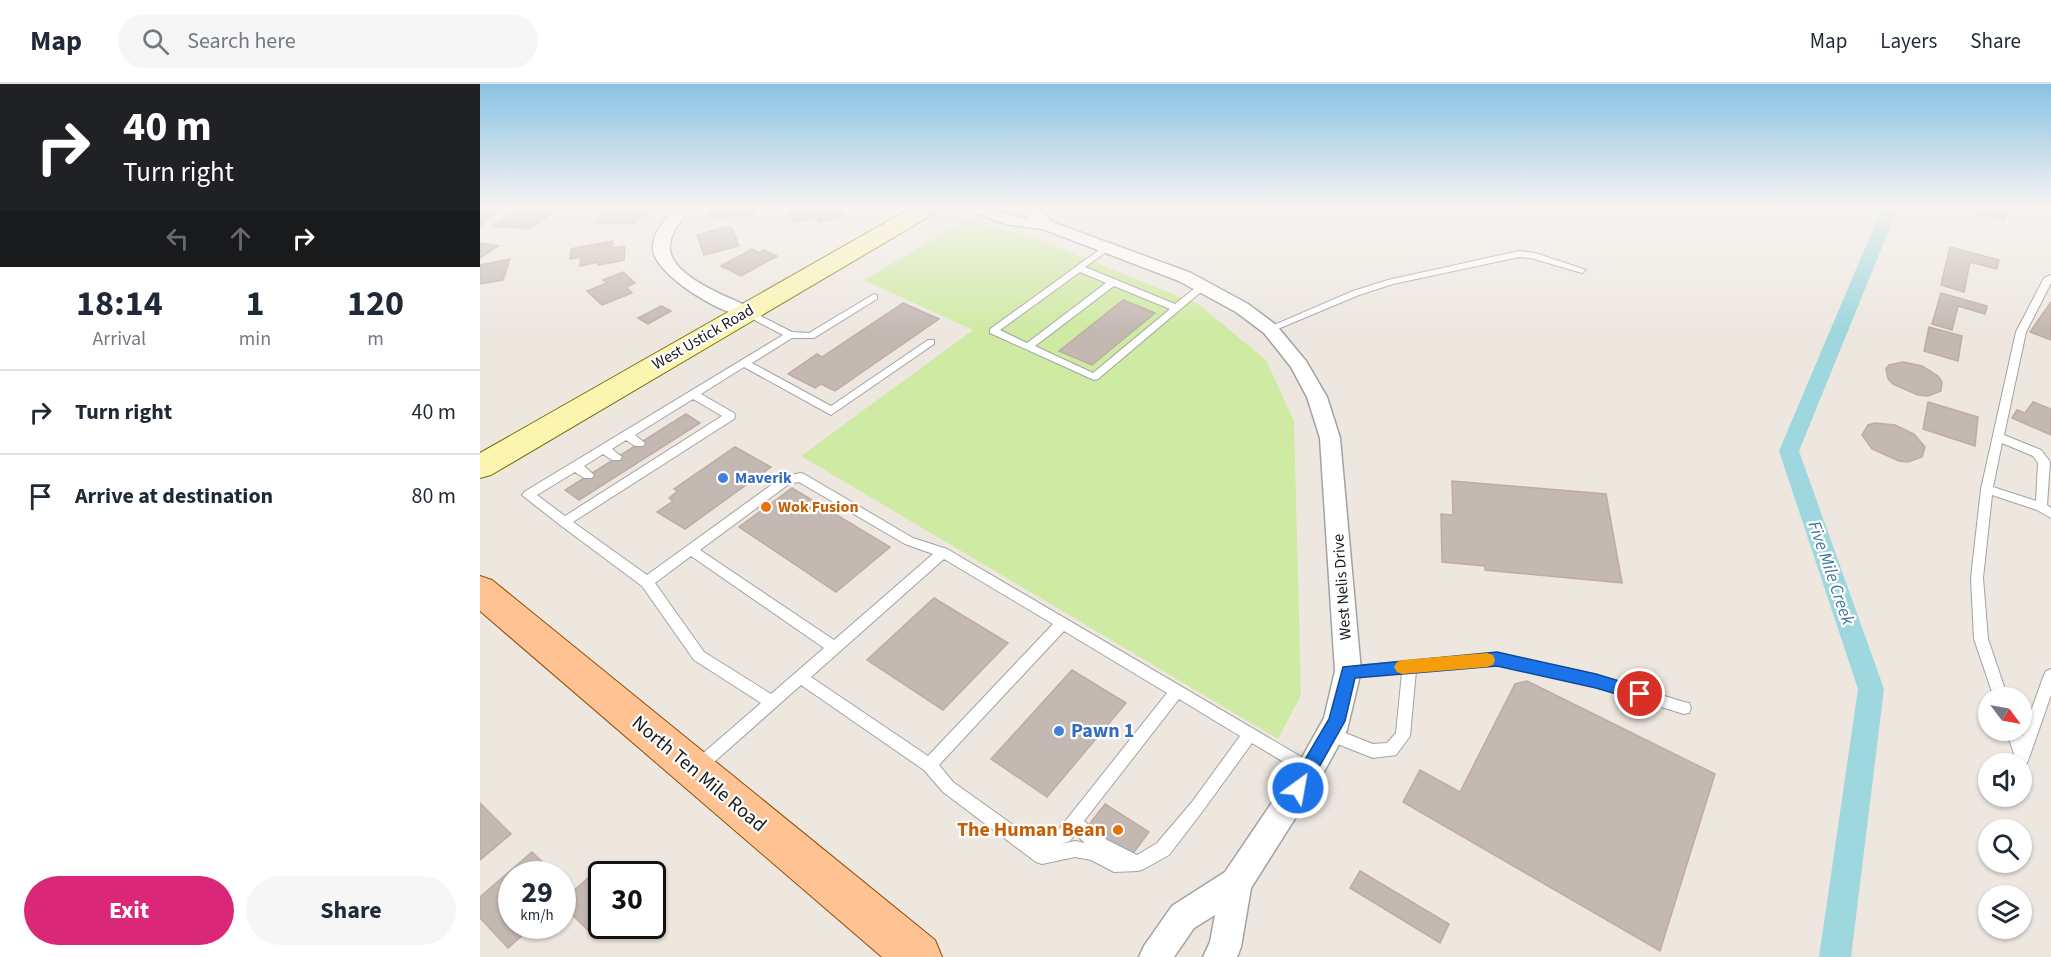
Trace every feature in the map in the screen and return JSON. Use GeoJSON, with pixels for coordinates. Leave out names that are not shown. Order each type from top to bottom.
{"type":"FeatureCollection","features":[{"type":"Feature","properties":{"kind":"main road","name":"West Ustick Road"},"geometry":{"type":"LineString","coordinates":[[480,467],[856,249]]}},
{"type":"Feature","properties":{"kind":"main road","name":"North Ten Mile Road"},"geometry":{"type":"LineString","coordinates":[[480,590],[918,957]]}},
{"type":"Feature","properties":{"kind":"street"},"geometry":{"type":"LineString","coordinates":[[661,249],[664,263],[677,277],[746,312]]}},
{"type":"Feature","properties":{"kind":"street","name":"West Nelis Drive"},"geometry":{"type":"LineString","coordinates":[[1108,249],[1203,286],[1242,308],[1264,325],[1299,365],[1317,397],[1330,438],[1348,671],[1337,721],[1310,770],[1236,883],[1225,947],[1219,957]]}},
{"type":"Feature","properties":{"kind":"street","name":"West Nelis Drive"},"geometry":{"type":"LineString","coordinates":[[1155,957],[1182,917],[1236,883]]}},
{"type":"Feature","properties":{"kind":"lane"},"geometry":{"type":"LineString","coordinates":[[1105,249],[993,331],[1094,377],[1203,286]]}},
{"type":"Feature","properties":{"kind":"lane"},"geometry":{"type":"LineString","coordinates":[[1264,325],[1391,282],[1519,254],[1532,255],[1582,270]]}},
{"type":"Feature","properties":{"kind":"lane"},"geometry":{"type":"LineString","coordinates":[[1079,268],[1176,308]]}},
{"type":"Feature","properties":{"kind":"lane"},"geometry":{"type":"LineString","coordinates":[[1997,687],[1981,639],[1977,579],[1987,489],[2021,332],[2051,278]]}},
{"type":"Feature","properties":{"kind":"lane"},"geometry":{"type":"LineString","coordinates":[[1027,347],[1113,282]]}},
{"type":"Feature","properties":{"kind":"lane"},"geometry":{"type":"LineString","coordinates":[[746,312],[790,335],[811,336],[874,297]]}},
{"type":"Feature","properties":{"kind":"lane"},"geometry":{"type":"LineString","coordinates":[[772,702],[699,656],[647,582],[528,495],[790,335]]}},
{"type":"Feature","properties":{"kind":"lane"},"geometry":{"type":"LineString","coordinates":[[744,363],[831,411],[931,342]]}},
{"type":"Feature","properties":{"kind":"lane"},"geometry":{"type":"LineString","coordinates":[[564,522],[607,488],[635,471],[664,458],[730,416],[693,394]]}},
{"type":"Feature","properties":{"kind":"lane"},"geometry":{"type":"LineString","coordinates":[[651,420],[663,428]]}},
{"type":"Feature","properties":{"kind":"lane"},"geometry":{"type":"LineString","coordinates":[[627,435],[639,443]]}},
{"type":"Feature","properties":{"kind":"lane"},"geometry":{"type":"LineString","coordinates":[[678,436],[688,443]]}},
{"type":"Feature","properties":{"kind":"lane"},"geometry":{"type":"LineString","coordinates":[[1987,489],[2046,510],[2044,462],[2037,453],[1998,437]]}},
{"type":"Feature","properties":{"kind":"lane"},"geometry":{"type":"LineString","coordinates":[[603,449],[616,458]]}},
{"type":"Feature","properties":{"kind":"lane"},"geometry":{"type":"LineString","coordinates":[[654,452],[664,458]]}},
{"type":"Feature","properties":{"kind":"lane"},"geometry":{"type":"LineString","coordinates":[[575,466],[588,475]]}},
{"type":"Feature","properties":{"kind":"lane"},"geometry":{"type":"LineString","coordinates":[[647,582],[785,481],[800,477],[909,541],[943,552],[1310,770]]}},
{"type":"Feature","properties":{"kind":"lane"},"geometry":{"type":"LineString","coordinates":[[691,550],[834,647]]}},
{"type":"Feature","properties":{"kind":"lane"},"geometry":{"type":"LineString","coordinates":[[694,770],[943,552]]}},
{"type":"Feature","properties":{"kind":"lane"},"geometry":{"type":"LineString","coordinates":[[929,765],[1063,623]]}},
{"type":"Feature","properties":{"kind":"lane"},"geometry":{"type":"LineString","coordinates":[[1348,671],[1497,659],[1596,681],[1684,708]]}},
{"type":"Feature","properties":{"kind":"lane"},"geometry":{"type":"LineString","coordinates":[[1329,734],[1373,751],[1391,750],[1403,736],[1410,666]]}},
{"type":"Feature","properties":{"kind":"lane"},"geometry":{"type":"LineString","coordinates":[[2032,729],[2051,675]]}},
{"type":"Feature","properties":{"kind":"lane"},"geometry":{"type":"LineString","coordinates":[[800,677],[929,765],[948,788],[1042,856],[1075,849],[1093,852],[1114,864],[1138,863],[1163,849],[1250,734]]}},
{"type":"Feature","properties":{"kind":"lane"},"geometry":{"type":"LineString","coordinates":[[1026,843],[1049,841],[1064,835],[1075,823],[1099,787],[1177,691]]}},
{"type":"Feature","properties":{"kind":"lane"},"geometry":{"type":"LineString","coordinates":[[2017,741],[2022,758],[2028,741]]}},
{"type":"Feature","properties":{"kind":"lane"},"geometry":{"type":"LineString","coordinates":[[1075,823],[1087,836],[1124,859],[1138,863]]}},
{"type":"Feature","properties":{"kind":"green space"},"geometry":{"type":"Polygon","coordinates":[[[917,249],[1061,249],[1198,304],[1266,360],[1294,421],[1301,695],[1278,739],[801,456],[973,330],[864,280],[917,249]]]}},
{"type":"Feature","properties":{"kind":"building"},"geometry":{"type":"Polygon","coordinates":[[[480,249],[494,249],[480,258],[480,249]]]}},
{"type":"Feature","properties":{"kind":"building"},"geometry":{"type":"Polygon","coordinates":[[[571,249],[625,249],[624,260],[580,266],[581,257],[570,259],[571,249]]]}},
{"type":"Feature","properties":{"kind":"building"},"geometry":{"type":"Polygon","coordinates":[[[702,249],[728,249],[704,255],[702,249]]]}},
{"type":"Feature","properties":{"kind":"building"},"geometry":{"type":"Polygon","coordinates":[[[752,249],[759,253],[764,250],[777,256],[741,276],[721,266],[752,249]]]}},
{"type":"Feature","properties":{"kind":"building"},"geometry":{"type":"Polygon","coordinates":[[[1950,249],[1999,260],[1997,269],[1970,262],[1964,292],[1941,285],[1950,249]]]}},
{"type":"Feature","properties":{"kind":"building"},"geometry":{"type":"Polygon","coordinates":[[[510,259],[503,280],[480,284],[480,265],[510,259]]]}},
{"type":"Feature","properties":{"kind":"building"},"geometry":{"type":"Polygon","coordinates":[[[623,272],[635,283],[626,287],[632,293],[602,305],[587,291],[607,283],[603,280],[623,272]]]}},
{"type":"Feature","properties":{"kind":"building"},"geometry":{"type":"Polygon","coordinates":[[[1941,293],[1987,306],[1985,314],[1958,306],[1952,330],[1932,324],[1941,293]]]}},
{"type":"Feature","properties":{"kind":"building"},"geometry":{"type":"Polygon","coordinates":[[[1123,300],[1155,313],[1092,365],[1059,351],[1123,300]]]}},
{"type":"Feature","properties":{"kind":"building"},"geometry":{"type":"Polygon","coordinates":[[[2051,302],[2051,340],[2030,332],[2051,302]]]}},
{"type":"Feature","properties":{"kind":"building"},"geometry":{"type":"Polygon","coordinates":[[[903,303],[939,319],[835,391],[821,384],[815,388],[788,374],[817,354],[822,357],[903,303]]]}},
{"type":"Feature","properties":{"kind":"building"},"geometry":{"type":"Polygon","coordinates":[[[661,306],[671,311],[648,324],[638,318],[661,306]]]}},
{"type":"Feature","properties":{"kind":"building"},"geometry":{"type":"Polygon","coordinates":[[[1929,327],[1962,336],[1958,361],[1924,351],[1929,327]]]}},
{"type":"Feature","properties":{"kind":"building"},"geometry":{"type":"Polygon","coordinates":[[[1903,362],[1922,366],[1938,376],[1942,382],[1941,391],[1928,396],[1918,395],[1893,384],[1888,379],[1886,369],[1889,365],[1903,362]]]}},
{"type":"Feature","properties":{"kind":"building"},"geometry":{"type":"Polygon","coordinates":[[[1928,402],[1978,417],[1975,446],[1923,429],[1928,402]]]}},
{"type":"Feature","properties":{"kind":"building"},"geometry":{"type":"Polygon","coordinates":[[[2033,402],[2051,409],[2051,435],[2012,418],[2017,410],[2025,413],[2033,402]]]}},
{"type":"Feature","properties":{"kind":"building"},"geometry":{"type":"Polygon","coordinates":[[[686,414],[700,423],[579,500],[565,490],[686,414]]]}},
{"type":"Feature","properties":{"kind":"building"},"geometry":{"type":"Polygon","coordinates":[[[1875,423],[1895,425],[1914,434],[1925,447],[1922,457],[1908,462],[1899,461],[1872,449],[1862,435],[1868,425],[1875,423]]]}},
{"type":"Feature","properties":{"kind":"building","name":"Maverik"},"geometry":{"type":"Polygon","coordinates":[[[735,447],[771,467],[685,529],[657,512],[673,501],[669,498],[678,491],[674,489],[735,447]]]}},
{"type":"Feature","properties":{"kind":"building"},"geometry":{"type":"Polygon","coordinates":[[[1452,481],[1606,494],[1622,583],[1485,570],[1485,566],[1442,562],[1441,514],[1453,515],[1452,481]]]}},
{"type":"Feature","properties":{"kind":"building"},"geometry":{"type":"Polygon","coordinates":[[[792,488],[890,547],[836,592],[739,527],[792,488]]]}},
{"type":"Feature","properties":{"kind":"building"},"geometry":{"type":"Polygon","coordinates":[[[934,598],[1008,643],[943,710],[867,660],[934,598]]]}},
{"type":"Feature","properties":{"kind":"building","name":"Pawn 1"},"geometry":{"type":"Polygon","coordinates":[[[1072,670],[1126,703],[1047,797],[991,759],[1072,670]]]}},
{"type":"Feature","properties":{"kind":"building"},"geometry":{"type":"Polygon","coordinates":[[[1527,681],[1715,774],[1660,951],[1403,802],[1420,770],[1460,792],[1515,684],[1527,681]]]}},
{"type":"Feature","properties":{"kind":"building"},"geometry":{"type":"Polygon","coordinates":[[[480,803],[511,834],[480,860],[480,803]]]}},
{"type":"Feature","properties":{"kind":"building","name":"The Human Bean"},"geometry":{"type":"Polygon","coordinates":[[[1105,804],[1149,832],[1131,856],[1087,827],[1105,804]]]}},
{"type":"Feature","properties":{"kind":"building"},"geometry":{"type":"Polygon","coordinates":[[[532,852],[541,861],[522,861],[532,852]]]}},
{"type":"Feature","properties":{"kind":"building"},"geometry":{"type":"Polygon","coordinates":[[[1360,871],[1449,924],[1440,943],[1350,888],[1360,871]]]}},
{"type":"Feature","properties":{"kind":"building"},"geometry":{"type":"Polygon","coordinates":[[[588,878],[588,930],[576,918],[576,889],[588,878]]]}},
{"type":"Feature","properties":{"kind":"building"},"geometry":{"type":"Polygon","coordinates":[[[498,881],[498,937],[480,918],[480,897],[498,881]]]}},
{"type":"Feature","properties":{"kind":"building"},"geometry":{"type":"Polygon","coordinates":[[[500,939],[518,939],[508,948],[500,939]]]}},
{"type":"Feature","properties":{"kind":"waterway","name":"Five Mile Creek"},"geometry":{"type":"LineString","coordinates":[[1835,957],[1871,689],[1789,451],[1873,249]]}},
{"type":"Feature","properties":{"kind":"slow traffic"},"geometry":{"type":"LineString","coordinates":[[1402,667],[1487,660]]}},
{"type":"Feature","properties":{"kind":"place","name":"Maverik"},"geometry":{"type":"Point","coordinates":[723,478]}},
{"type":"Feature","properties":{"kind":"place","name":"Wok Fusion"},"geometry":{"type":"Point","coordinates":[766,507]}},
{"type":"Feature","properties":{"kind":"place","name":"Pawn 1"},"geometry":{"type":"Point","coordinates":[1059,731]}},
{"type":"Feature","properties":{"kind":"place","name":"The Human Bean"},"geometry":{"type":"Point","coordinates":[1118,830]}},
{"type":"Feature","properties":{"kind":"route"},"geometry":{"type":"LineString","coordinates":[[1298,788],[1337,721],[1348,671],[1497,659],[1596,681],[1640,694]]}}]}
